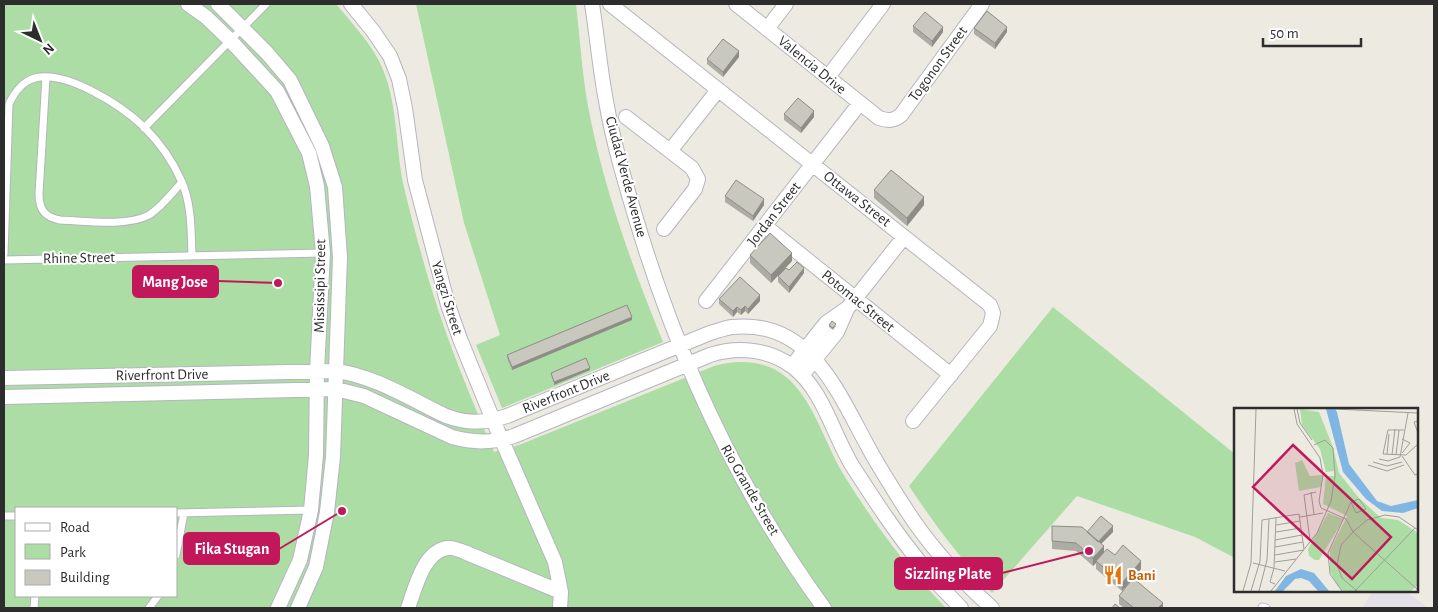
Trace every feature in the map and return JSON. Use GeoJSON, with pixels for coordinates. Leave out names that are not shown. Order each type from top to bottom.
{"type":"FeatureCollection","features":[{"type":"Feature","properties":{"kind":"street","name":"Mississipi Street"},"geometry":{"type":"LineString","coordinates":[[188,4],[206,17],[230,40],[277,91],[309,153],[317,186],[322,253],[316,454],[311,510],[300,560],[278,608]]}},
{"type":"Feature","properties":{"kind":"street","name":"Mississipi Street"},"geometry":{"type":"LineString","coordinates":[[218,4],[267,53],[290,80],[322,146],[336,188],[340,257],[333,457],[327,512],[316,567],[298,608]]}},
{"type":"Feature","properties":{"kind":"street","name":"Yangzi Street"},"geometry":{"type":"LineString","coordinates":[[351,4],[390,56],[399,79],[415,180],[434,256],[460,339],[501,440],[555,562],[561,592],[560,608]]}},
{"type":"Feature","properties":{"kind":"street","name":"Ciudad Verde Avenue"},"geometry":{"type":"LineString","coordinates":[[592,4],[606,102],[624,180],[657,285],[688,364]]}},
{"type":"Feature","properties":{"kind":"street","name":"Ottawa Street"},"geometry":{"type":"LineString","coordinates":[[610,4],[986,301],[992,309],[993,318],[990,326],[914,421]]}},
{"type":"Feature","properties":{"kind":"street","name":"Valencia Drive"},"geometry":{"type":"LineString","coordinates":[[736,4],[879,118],[890,121]]}},
{"type":"Feature","properties":{"kind":"street"},"geometry":{"type":"LineString","coordinates":[[767,29],[786,4]]}},
{"type":"Feature","properties":{"kind":"street"},"geometry":{"type":"LineString","coordinates":[[828,78],[883,4]]}},
{"type":"Feature","properties":{"kind":"street","name":"Togonon Street"},"geometry":{"type":"LineString","coordinates":[[890,121],[896,119],[901,114],[982,4]]}},
{"type":"Feature","properties":{"kind":"street"},"geometry":{"type":"LineString","coordinates":[[670,151],[718,90]]}},
{"type":"Feature","properties":{"kind":"street","name":"Jordan Street"},"geometry":{"type":"LineString","coordinates":[[706,301],[860,103]]}},
{"type":"Feature","properties":{"kind":"street"},"geometry":{"type":"LineString","coordinates":[[626,117],[692,168],[698,178],[695,188],[664,229]]}},
{"type":"Feature","properties":{"kind":"street","name":"Potomac Street"},"geometry":{"type":"LineString","coordinates":[[765,226],[851,304],[951,375]]}},
{"type":"Feature","properties":{"kind":"street"},"geometry":{"type":"LineString","coordinates":[[904,237],[851,304],[837,332],[810,354],[797,371],[818,398],[852,465],[892,526],[924,568],[961,608]]}},
{"type":"Feature","properties":{"kind":"street","name":"Riverfront Drive"},"geometry":{"type":"LineString","coordinates":[[4,378],[336,371],[368,378],[456,420],[480,423],[507,416],[710,333],[732,327],[755,328],[774,332],[793,341],[810,354],[834,384],[868,448],[908,512],[940,553],[992,608]]}},
{"type":"Feature","properties":{"kind":"street","name":"Riverfront Drive"},"geometry":{"type":"LineString","coordinates":[[4,397],[336,389],[364,396],[452,437],[476,442],[487,442],[501,440],[726,350],[749,350],[778,358],[797,371]]}},
{"type":"Feature","properties":{"kind":"street","name":"Rio Grande Street"},"geometry":{"type":"LineString","coordinates":[[688,364],[708,414],[728,454],[796,570],[824,608]]}},
{"type":"Feature","properties":{"kind":"street"},"geometry":{"type":"LineString","coordinates":[[408,608],[426,563],[438,552],[446,548],[454,548],[561,592]]}},
{"type":"Feature","properties":{"kind":"lane"},"geometry":{"type":"LineString","coordinates":[[144,128],[266,4]]}},
{"type":"Feature","properties":{"kind":"lane"},"geometry":{"type":"LineString","coordinates":[[46,77],[39,194],[39,204],[42,212],[50,218],[60,220],[136,220],[149,214],[161,205],[182,182]]}},
{"type":"Feature","properties":{"kind":"lane"},"geometry":{"type":"LineString","coordinates":[[4,254],[5,176],[9,104],[14,94],[23,85],[34,78],[46,77],[93,90],[120,107],[144,128],[172,163],[182,182],[190,209],[192,256]]}},
{"type":"Feature","properties":{"kind":"lane","name":"Rhine Street"},"geometry":{"type":"LineString","coordinates":[[4,260],[322,253]]}},
{"type":"Feature","properties":{"kind":"lane"},"geometry":{"type":"LineString","coordinates":[[178,534],[180,513],[311,510]]}},
{"type":"Feature","properties":{"kind":"lane"},"geometry":{"type":"LineString","coordinates":[[149,608],[157,597]]}},
{"type":"Feature","properties":{"kind":"shaded area"},"geometry":{"type":"Polygon","coordinates":[[[1372,592],[1407,592],[1428,608],[1362,608],[1372,592]]]}},
{"type":"Feature","properties":{"kind":"green space"},"geometry":{"type":"Polygon","coordinates":[[[4,4],[336,4],[370,46],[385,75],[393,105],[403,183],[430,285],[464,381],[494,452],[519,445],[714,366],[733,362],[752,362],[770,367],[786,377],[804,397],[842,472],[865,508],[903,560],[946,608],[4,608],[4,4]]]}},
{"type":"Feature","properties":{"kind":"green space"},"geometry":{"type":"Polygon","coordinates":[[[416,4],[576,4],[586,94],[594,136],[620,226],[663,342],[502,408],[476,345],[500,335],[464,223],[416,4]]]}},
{"type":"Feature","properties":{"kind":"green space"},"geometry":{"type":"Polygon","coordinates":[[[1053,307],[1234,453],[1234,557],[1195,537],[1077,496],[992,593],[959,554],[909,486],[1053,307]]]}},
{"type":"Feature","properties":{"kind":"building"},"geometry":{"type":"Polygon","coordinates":[[[987,11],[1007,27],[995,43],[974,28],[987,11]]]}},
{"type":"Feature","properties":{"kind":"building"},"geometry":{"type":"Polygon","coordinates":[[[925,12],[943,27],[932,41],[913,26],[925,12]]]}},
{"type":"Feature","properties":{"kind":"building"},"geometry":{"type":"Polygon","coordinates":[[[723,39],[739,51],[723,72],[707,59],[723,39]]]}},
{"type":"Feature","properties":{"kind":"building"},"geometry":{"type":"Polygon","coordinates":[[[798,98],[814,111],[801,128],[784,114],[798,98]]]}},
{"type":"Feature","properties":{"kind":"building"},"geometry":{"type":"Polygon","coordinates":[[[891,170],[924,197],[907,218],[874,190],[891,170]]]}},
{"type":"Feature","properties":{"kind":"building"},"geometry":{"type":"Polygon","coordinates":[[[736,180],[764,199],[753,216],[725,196],[736,180]]]}},
{"type":"Feature","properties":{"kind":"building"},"geometry":{"type":"Polygon","coordinates":[[[770,233],[792,253],[771,275],[750,255],[770,233]]]}},
{"type":"Feature","properties":{"kind":"building"},"geometry":{"type":"Polygon","coordinates":[[[797,262],[804,268],[789,287],[778,276],[786,268],[789,270],[797,262]]]}},
{"type":"Feature","properties":{"kind":"building"},"geometry":{"type":"Polygon","coordinates":[[[740,277],[760,295],[748,309],[745,306],[741,310],[737,307],[733,311],[719,299],[740,277]]]}},
{"type":"Feature","properties":{"kind":"building"},"geometry":{"type":"Polygon","coordinates":[[[627,305],[632,317],[512,367],[507,355],[627,305]]]}},
{"type":"Feature","properties":{"kind":"building"},"geometry":{"type":"Polygon","coordinates":[[[832,321],[836,324],[833,328],[829,325],[832,321]]]}},
{"type":"Feature","properties":{"kind":"building"},"geometry":{"type":"Polygon","coordinates":[[[586,358],[590,368],[554,382],[551,373],[586,358]]]}},
{"type":"Feature","properties":{"kind":"building"},"geometry":{"type":"Polygon","coordinates":[[[1101,516],[1113,526],[1098,542],[1087,532],[1101,516]]]}},
{"type":"Feature","properties":{"kind":"building"},"geometry":{"type":"Polygon","coordinates":[[[1052,526],[1082,527],[1104,546],[1093,558],[1076,543],[1052,541],[1052,526]]]}},
{"type":"Feature","properties":{"kind":"building"},"geometry":{"type":"Polygon","coordinates":[[[1123,545],[1141,561],[1122,583],[1096,561],[1107,549],[1115,555],[1123,545]]]}},
{"type":"Feature","properties":{"kind":"building"},"geometry":{"type":"Polygon","coordinates":[[[1133,578],[1163,603],[1158,608],[1134,608],[1119,596],[1133,578]]]}},
{"type":"Feature","properties":{"kind":"building"},"geometry":{"type":"Polygon","coordinates":[[[1115,604],[1120,608],[1112,608],[1115,604]]]}},
{"type":"Feature","properties":{"kind":"place","name":"Mang Jose"},"geometry":{"type":"Point","coordinates":[278,283]}},
{"type":"Feature","properties":{"kind":"place","name":"Fika Stugan"},"geometry":{"type":"Point","coordinates":[342,511]}},
{"type":"Feature","properties":{"kind":"place","name":"Sizzling Plate"},"geometry":{"type":"Point","coordinates":[1089,551]}},
{"type":"Feature","properties":{"kind":"place","name":"Bani"},"geometry":{"type":"Point","coordinates":[1113,575]}}]}
